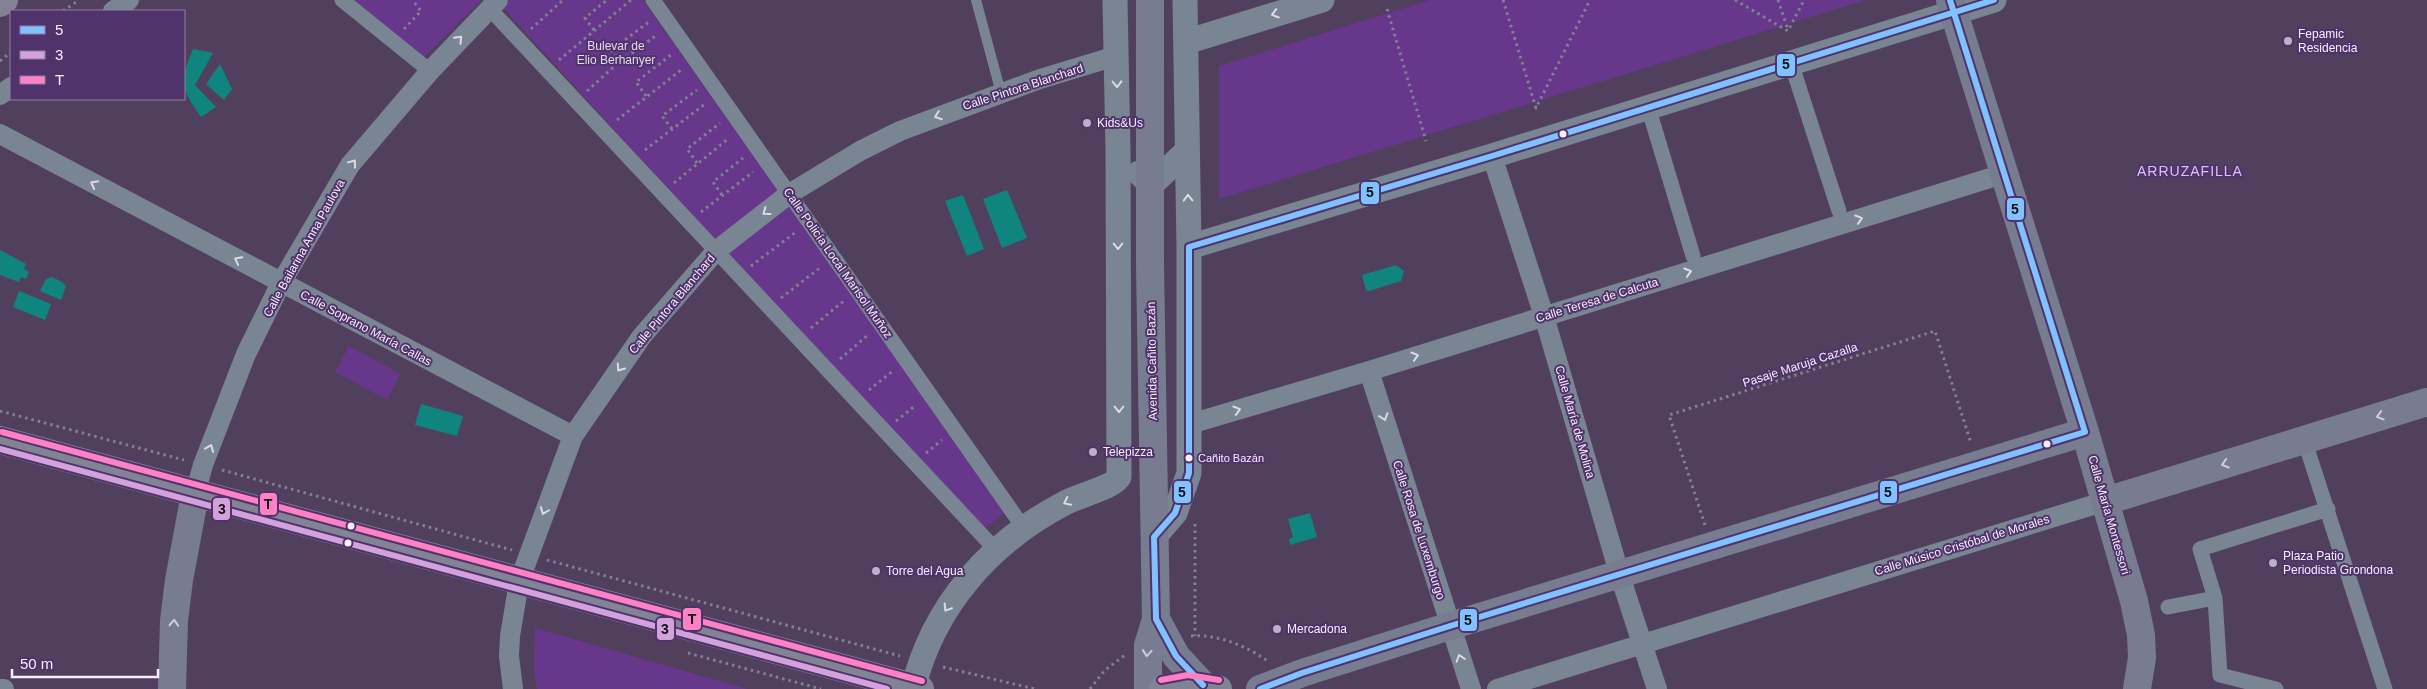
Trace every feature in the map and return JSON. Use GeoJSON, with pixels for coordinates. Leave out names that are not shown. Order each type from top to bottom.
{"type":"FeatureCollection","features":[{"type":"Feature","properties":{"kind":"highway"},"geometry":{"type":"LineString","coordinates":[[0,2],[4,0]]}},
{"type":"Feature","properties":{"kind":"main road","name":"Avenida Cañito Bazán"},"geometry":{"type":"LineString","coordinates":[[1148,689],[1148,645],[1156,619],[1150,0]]}},
{"type":"Feature","properties":{"kind":"main road","name":"Calle María Montessori"},"geometry":{"type":"LineString","coordinates":[[1952,6],[2085,432],[2134,601],[2141,635],[2142,658],[2137,689]]}},
{"type":"Feature","properties":{"kind":"main road","name":"Calle Músico Cristóbal de Morales"},"geometry":{"type":"LineString","coordinates":[[2106,501],[2427,402]]}},
{"type":"Feature","properties":{"kind":"main road"},"geometry":{"type":"LineString","coordinates":[[1260,689],[1287,678],[1450,626],[1620,576],[2085,432]]}},
{"type":"Feature","properties":{"kind":"main road"},"geometry":{"type":"LineString","coordinates":[[0,440],[916,688]]}},
{"type":"Feature","properties":{"kind":"main road","name":"Calle Bailarina Anna Paulova"},"geometry":{"type":"LineString","coordinates":[[172,689],[174,621],[178,580],[195,494]]}},
{"type":"Feature","properties":{"kind":"main road","name":"Avenida Cañito Bazán"},"geometry":{"type":"LineString","coordinates":[[1156,619],[1176,656],[1210,687]]}},
{"type":"Feature","properties":{"kind":"main road"},"geometry":{"type":"LineString","coordinates":[[1163,689],[1181,685],[1210,687]]}},
{"type":"Feature","properties":{"kind":"street"},"geometry":{"type":"LineString","coordinates":[[115,10],[129,0]]}},
{"type":"Feature","properties":{"kind":"street"},"geometry":{"type":"LineString","coordinates":[[342,0],[430,71]]}},
{"type":"Feature","properties":{"kind":"street","name":"Calle Policía Local Marisol Muñoz"},"geometry":{"type":"LineString","coordinates":[[653,0],[1023,527]]}},
{"type":"Feature","properties":{"kind":"street"},"geometry":{"type":"LineString","coordinates":[[916,688],[925,650],[939,620],[956,594],[995,549],[1023,527],[1066,502],[1112,484],[1117,480],[1120,471],[1115,0]]}},
{"type":"Feature","properties":{"kind":"street"},"geometry":{"type":"LineString","coordinates":[[1154,537],[1175,513],[1190,473],[1185,0]]}},
{"type":"Feature","properties":{"kind":"street"},"geometry":{"type":"LineString","coordinates":[[1186,42],[1322,0]]}},
{"type":"Feature","properties":{"kind":"street"},"geometry":{"type":"LineString","coordinates":[[1189,247],[1492,156],[1952,6],[1994,0]]}},
{"type":"Feature","properties":{"kind":"street"},"geometry":{"type":"LineString","coordinates":[[490,3],[797,339],[995,549]]}},
{"type":"Feature","properties":{"kind":"street","name":"Calle Bailarina Anna Paulova"},"geometry":{"type":"LineString","coordinates":[[195,494],[203,465],[246,354],[281,283],[350,165],[490,3]]}},
{"type":"Feature","properties":{"kind":"street","name":"Calle Pintora Blanchard"},"geometry":{"type":"LineString","coordinates":[[513,689],[509,656],[510,636],[519,582],[573,436],[642,336],[716,251],[789,194],[860,151],[900,131],[1002,93],[1116,56]]}},
{"type":"Feature","properties":{"kind":"street"},"geometry":{"type":"LineString","coordinates":[[1795,75],[1839,211]]}},
{"type":"Feature","properties":{"kind":"street"},"geometry":{"type":"LineString","coordinates":[[1652,120],[1693,256]]}},
{"type":"Feature","properties":{"kind":"street","name":"Calle Soprano María Callas"},"geometry":{"type":"LineString","coordinates":[[0,134],[573,436]]}},
{"type":"Feature","properties":{"kind":"street"},"geometry":{"type":"LineString","coordinates":[[1118,151],[1151,185],[1187,151]]}},
{"type":"Feature","properties":{"kind":"street","name":"Calle María de Molina"},"geometry":{"type":"LineString","coordinates":[[1492,156],[1544,316],[1620,576],[1657,689]]}},
{"type":"Feature","properties":{"kind":"street","name":"Calle Teresa de Calcuta"},"geometry":{"type":"LineString","coordinates":[[1190,424],[1369,371],[2003,174]]}},
{"type":"Feature","properties":{"kind":"street","name":"Calle Rosa de Luxemburgo"},"geometry":{"type":"LineString","coordinates":[[1369,371],[1471,689]]}},
{"type":"Feature","properties":{"kind":"street"},"geometry":{"type":"LineString","coordinates":[[2304,439],[2385,689]]}},
{"type":"Feature","properties":{"kind":"street","name":"Calle Músico Cristóbal de Morales"},"geometry":{"type":"LineString","coordinates":[[1497,689],[2106,501]]}},
{"type":"Feature","properties":{"kind":"street"},"geometry":{"type":"LineString","coordinates":[[2276,689],[2220,675],[2215,598],[2200,549],[2328,509]]}},
{"type":"Feature","properties":{"kind":"street"},"geometry":{"type":"LineString","coordinates":[[2168,607],[2215,598]]}},
{"type":"Feature","properties":{"kind":"lane"},"geometry":{"type":"LineString","coordinates":[[976,0],[1002,93]]}},
{"type":"Feature","properties":{"kind":"path"},"geometry":{"type":"LineString","coordinates":[[65,10],[80,0]]}},
{"type":"Feature","properties":{"kind":"path"},"geometry":{"type":"LineString","coordinates":[[394,41],[421,12],[414,2],[416,0]]}},
{"type":"Feature","properties":{"kind":"path"},"geometry":{"type":"LineString","coordinates":[[529,31],[563,0]]}},
{"type":"Feature","properties":{"kind":"path"},"geometry":{"type":"LineString","coordinates":[[594,30],[585,18],[607,0]]}},
{"type":"Feature","properties":{"kind":"path"},"geometry":{"type":"LineString","coordinates":[[556,62],[631,0]]}},
{"type":"Feature","properties":{"kind":"path"},"geometry":{"type":"LineString","coordinates":[[1503,0],[1536,108],[1590,0]]}},
{"type":"Feature","properties":{"kind":"path"},"geometry":{"type":"LineString","coordinates":[[1735,0],[1788,31]]}},
{"type":"Feature","properties":{"kind":"path"},"geometry":{"type":"LineString","coordinates":[[1778,0],[1788,31]]}},
{"type":"Feature","properties":{"kind":"path"},"geometry":{"type":"LineString","coordinates":[[1788,31],[1804,0]]}},
{"type":"Feature","properties":{"kind":"path"},"geometry":{"type":"LineString","coordinates":[[1386,8],[1426,141]]}},
{"type":"Feature","properties":{"kind":"path"},"geometry":{"type":"LineString","coordinates":[[620,62],[611,50],[654,19]]}},
{"type":"Feature","properties":{"kind":"path"},"geometry":{"type":"LineString","coordinates":[[585,93],[620,62],[662,31]]}},
{"type":"Feature","properties":{"kind":"path"},"geometry":{"type":"LineString","coordinates":[[646,96],[636,82],[676,50]]}},
{"type":"Feature","properties":{"kind":"path"},"geometry":{"type":"LineString","coordinates":[[0,61],[10,53]]}},
{"type":"Feature","properties":{"kind":"path"},"geometry":{"type":"LineString","coordinates":[[613,124],[687,65]]}},
{"type":"Feature","properties":{"kind":"path"},"geometry":{"type":"LineString","coordinates":[[672,129],[662,116],[702,86]]}},
{"type":"Feature","properties":{"kind":"path"},"geometry":{"type":"LineString","coordinates":[[640,154],[712,100]]}},
{"type":"Feature","properties":{"kind":"path"},"geometry":{"type":"LineString","coordinates":[[697,163],[687,149],[725,119]]}},
{"type":"Feature","properties":{"kind":"path"},"geometry":{"type":"LineString","coordinates":[[669,186],[735,133]]}},
{"type":"Feature","properties":{"kind":"path"},"geometry":{"type":"LineString","coordinates":[[722,195],[713,182],[750,153]]}},
{"type":"Feature","properties":{"kind":"path"},"geometry":{"type":"LineString","coordinates":[[696,216],[759,167]]}},
{"type":"Feature","properties":{"kind":"path"},"geometry":{"type":"LineString","coordinates":[[739,275],[809,222]]}},
{"type":"Feature","properties":{"kind":"path"},"geometry":{"type":"LineString","coordinates":[[769,308],[834,257]]}},
{"type":"Feature","properties":{"kind":"path"},"geometry":{"type":"LineString","coordinates":[[797,339],[857,290]]}},
{"type":"Feature","properties":{"kind":"path"},"geometry":{"type":"LineString","coordinates":[[826,370],[881,324]]}},
{"type":"Feature","properties":{"kind":"path","name":"Pasaje Maruja Cazalla"},"geometry":{"type":"LineString","coordinates":[[1708,533],[1670,415],[1936,331],[1973,450]]}},
{"type":"Feature","properties":{"kind":"path"},"geometry":{"type":"LineString","coordinates":[[855,401],[907,360]]}},
{"type":"Feature","properties":{"kind":"path"},"geometry":{"type":"LineString","coordinates":[[884,432],[930,393]]}},
{"type":"Feature","properties":{"kind":"path"},"geometry":{"type":"LineString","coordinates":[[914,463],[955,429]]}},
{"type":"Feature","properties":{"kind":"path"},"geometry":{"type":"LineString","coordinates":[[1195,519],[1195,636]]}},
{"type":"Feature","properties":{"kind":"path"},"geometry":{"type":"LineString","coordinates":[[1184,637],[1195,636],[1218,639],[1239,645],[1259,655],[1287,678]]}},
{"type":"Feature","properties":{"kind":"green space"},"geometry":{"type":"Polygon","coordinates":[[[348,0],[482,0],[422,59],[348,0]]]}},
{"type":"Feature","properties":{"kind":"green space","name":"Bulevar de Elio Berhanyer"},"geometry":{"type":"Polygon","coordinates":[[[496,0],[643,0],[1005,512],[984,529],[785,317],[496,0]]]}},
{"type":"Feature","properties":{"kind":"green space"},"geometry":{"type":"Polygon","coordinates":[[[1430,0],[1866,0],[1219,199],[1219,66],[1430,0]]]}},
{"type":"Feature","properties":{"kind":"green space"},"geometry":{"type":"Polygon","coordinates":[[[349,346],[400,374],[387,400],[335,372],[349,346]]]}},
{"type":"Feature","properties":{"kind":"green space"},"geometry":{"type":"Polygon","coordinates":[[[535,628],[747,689],[537,689],[534,669],[535,628]]]}},
{"type":"Feature","properties":{"kind":"shaded area"},"geometry":{"type":"Polygon","coordinates":[[[193,49],[213,53],[195,85],[216,107],[201,117],[186,92],[185,70],[193,49]]]}},
{"type":"Feature","properties":{"kind":"shaded area"},"geometry":{"type":"Polygon","coordinates":[[[220,64],[232,89],[224,100],[206,84],[220,64]]]}},
{"type":"Feature","properties":{"kind":"shaded area"},"geometry":{"type":"Polygon","coordinates":[[[1007,190],[1027,238],[1002,248],[983,199],[1007,190]]]}},
{"type":"Feature","properties":{"kind":"shaded area"},"geometry":{"type":"Polygon","coordinates":[[[963,195],[984,249],[967,256],[945,201],[963,195]]]}},
{"type":"Feature","properties":{"kind":"shaded area"},"geometry":{"type":"Polygon","coordinates":[[[0,250],[26,264],[24,269],[29,272],[26,279],[21,277],[19,282],[0,275],[0,250]]]}},
{"type":"Feature","properties":{"kind":"shaded area"},"geometry":{"type":"Polygon","coordinates":[[[1396,265],[1404,271],[1401,281],[1369,291],[1366,290],[1362,275],[1396,265]]]}},
{"type":"Feature","properties":{"kind":"shaded area"},"geometry":{"type":"Polygon","coordinates":[[[52,277],[66,286],[61,300],[40,291],[46,279],[52,277]]]}},
{"type":"Feature","properties":{"kind":"shaded area"},"geometry":{"type":"Polygon","coordinates":[[[19,291],[51,304],[45,320],[13,307],[19,291]]]}},
{"type":"Feature","properties":{"kind":"shaded area"},"geometry":{"type":"Polygon","coordinates":[[[421,404],[463,416],[457,436],[415,425],[421,404]]]}},
{"type":"Feature","properties":{"kind":"shaded area"},"geometry":{"type":"Polygon","coordinates":[[[1310,513],[1317,537],[1290,545],[1289,539],[1293,537],[1288,519],[1310,513]]]}},
{"type":"Feature","properties":{"kind":"transit line","name":"5"},"geometry":{"type":"LineString","coordinates":[[1260,689],[1302,673],[1450,626],[2085,432],[1950,0]]}},
{"type":"Feature","properties":{"kind":"transit line","name":"5"},"geometry":{"type":"LineString","coordinates":[[1203,685],[1176,656],[1156,619],[1154,537],[1175,513],[1189,473],[1189,247],[1492,156],[1994,0]]}},
{"type":"Feature","properties":{"kind":"transit line","name":"T"},"geometry":{"type":"LineString","coordinates":[[2,432],[922,681]]}},
{"type":"Feature","properties":{"kind":"transit line","name":"3"},"geometry":{"type":"LineString","coordinates":[[0,449],[887,689]]}},
{"type":"Feature","properties":{"kind":"transit line","name":"T"},"geometry":{"type":"LineString","coordinates":[[1161,680],[1188,675],[1219,680]]}},
{"type":"Feature","properties":{"kind":"place","name":"Fepamic Residencia"},"geometry":{"type":"Point","coordinates":[2288,41]}},
{"type":"Feature","properties":{"kind":"place","name":"Kids&Us"},"geometry":{"type":"Point","coordinates":[1087,123]}},
{"type":"Feature","properties":{"kind":"place","name":"Telepizza"},"geometry":{"type":"Point","coordinates":[1093,452]}},
{"type":"Feature","properties":{"kind":"place","name":"Cañito Bazán"},"geometry":{"type":"Point","coordinates":[1189,458]}},
{"type":"Feature","properties":{"kind":"place","name":"Plaza Patio Periodista Grondona"},"geometry":{"type":"Point","coordinates":[2273,563]}},
{"type":"Feature","properties":{"kind":"place","name":"Torre del Agua"},"geometry":{"type":"Point","coordinates":[876,571]}},
{"type":"Feature","properties":{"kind":"place","name":"Mercadona"},"geometry":{"type":"Point","coordinates":[1277,629]}},
{"type":"Feature","properties":{"kind":"district","name":"ARRUZAFILLA"},"geometry":{"type":"Point","coordinates":[2190,171]}}]}
